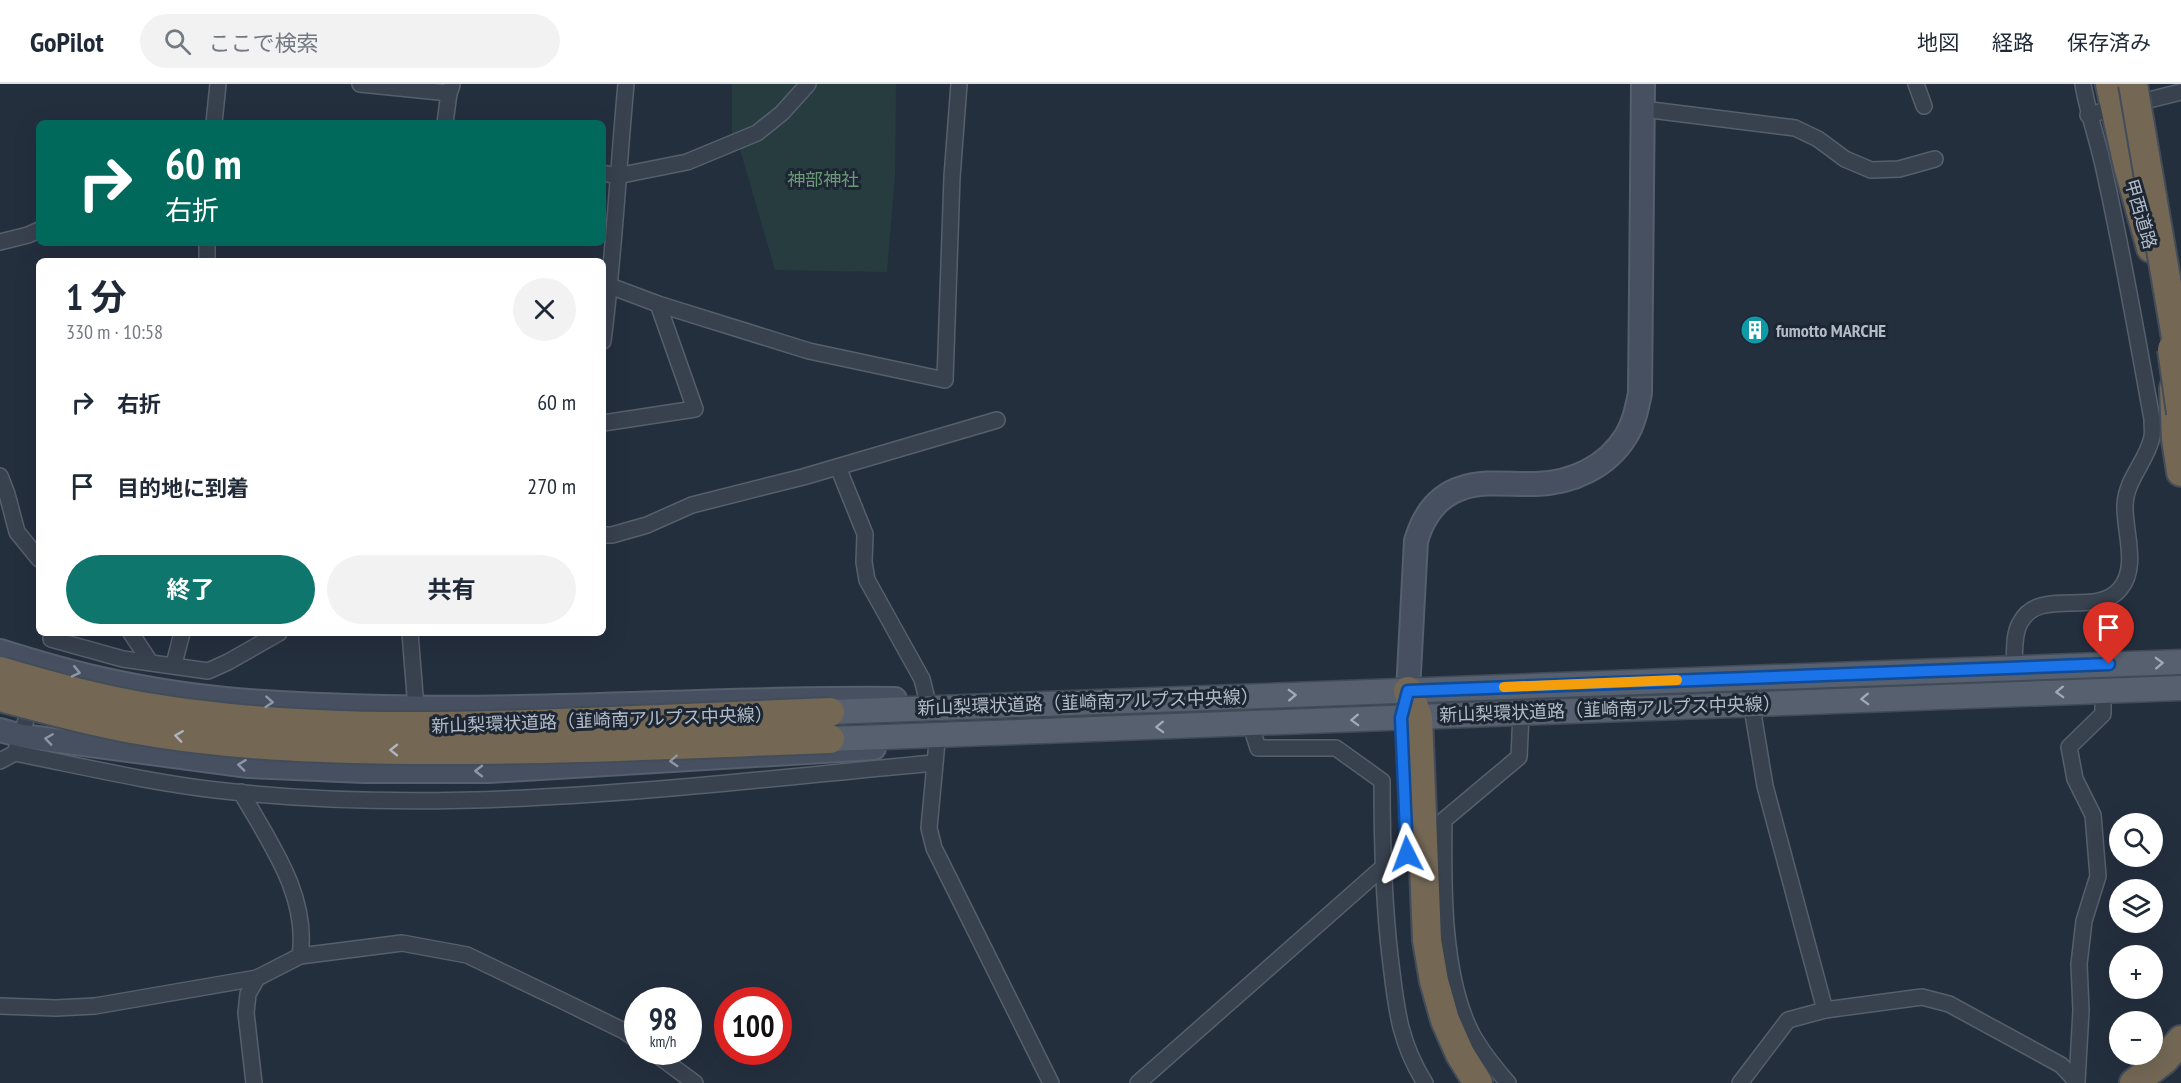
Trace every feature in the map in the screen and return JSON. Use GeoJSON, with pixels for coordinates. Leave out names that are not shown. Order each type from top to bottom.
{"type":"FeatureCollection","features":[{"type":"Feature","properties":{"kind":"highway"},"geometry":{"type":"LineString","coordinates":[[2133,84],[2178,353],[2181,413]]}},
{"type":"Feature","properties":{"kind":"highway","name":"甲西道路"},"geometry":{"type":"LineString","coordinates":[[2104,102],[2142,220],[2178,353]]}},
{"type":"Feature","properties":{"kind":"highway"},"geometry":{"type":"LineString","coordinates":[[2178,353],[2176,438],[2181,472]]}},
{"type":"Feature","properties":{"kind":"highway","name":"新山梨環状道路（韮崎南アルプス中央線）"},"geometry":{"type":"LineString","coordinates":[[0,671],[66,690],[141,706],[216,716],[292,722],[387,726],[830,725]]}},
{"type":"Feature","properties":{"kind":"highway","name":"新山梨環状道路（韮崎南アルプス中央線）"},"geometry":{"type":"LineString","coordinates":[[0,697],[132,729],[211,740],[288,747],[492,751],[830,725]]}},
{"type":"Feature","properties":{"kind":"highway"},"geometry":{"type":"LineString","coordinates":[[1409,709],[1411,940],[1420,989],[1432,1028],[1444,1057],[1459,1083]]}},
{"type":"Feature","properties":{"kind":"highway"},"geometry":{"type":"LineString","coordinates":[[1409,709],[1426,940],[1445,1020],[1460,1054],[1478,1083]]}},
{"type":"Feature","properties":{"kind":"highway"},"geometry":{"type":"LineString","coordinates":[[2134,1083],[2164,1060],[2181,1040]]}},
{"type":"Feature","properties":{"kind":"main road","name":"新山梨環状道路（韮崎南アルプス中央線）"},"geometry":{"type":"LineString","coordinates":[[830,725],[1109,729],[1250,723],[1747,677],[2181,662]]}},
{"type":"Feature","properties":{"kind":"main road","name":"新山梨環状道路（韮崎南アルプス中央線）"},"geometry":{"type":"LineString","coordinates":[[830,725],[1171,699],[1521,713],[2181,687]]}},
{"type":"Feature","properties":{"kind":"street"},"geometry":{"type":"LineString","coordinates":[[214,120],[218,84]]}},
{"type":"Feature","properties":{"kind":"street"},"geometry":{"type":"LineString","coordinates":[[360,84],[451,88],[446,120]]}},
{"type":"Feature","properties":{"kind":"street"},"geometry":{"type":"LineString","coordinates":[[606,317],[610,286],[610,175],[626,84]]}},
{"type":"Feature","properties":{"kind":"street"},"geometry":{"type":"LineString","coordinates":[[610,175],[687,162],[758,133],[782,113],[808,84]]}},
{"type":"Feature","properties":{"kind":"street"},"geometry":{"type":"LineString","coordinates":[[610,286],[658,304],[809,351],[945,380],[952,177],[959,84]]}},
{"type":"Feature","properties":{"kind":"street"},"geometry":{"type":"LineString","coordinates":[[1409,709],[1416,541],[1422,522],[1432,507],[1446,496],[1462,488],[1485,484],[1547,483],[1577,477],[1611,455],[1626,436],[1635,417],[1641,393],[1643,84]]}},
{"type":"Feature","properties":{"kind":"street"},"geometry":{"type":"LineString","coordinates":[[1916,84],[1924,106]]}},
{"type":"Feature","properties":{"kind":"street"},"geometry":{"type":"LineString","coordinates":[[2083,84],[2104,102],[2181,92]]}},
{"type":"Feature","properties":{"kind":"street"},"geometry":{"type":"LineString","coordinates":[[2014,668],[2016,637],[2020,622],[2030,612],[2042,605],[2097,601],[2110,597],[2120,590],[2127,576],[2129,560],[2125,504],[2128,486],[2147,452],[2152,437],[2152,419],[2105,170],[2104,102]]}},
{"type":"Feature","properties":{"kind":"street"},"geometry":{"type":"LineString","coordinates":[[1643,109],[1795,128],[1818,140],[1845,159],[1871,170],[1899,169],[1935,159]]}},
{"type":"Feature","properties":{"kind":"street"},"geometry":{"type":"LineString","coordinates":[[0,242],[36,231]]}},
{"type":"Feature","properties":{"kind":"street"},"geometry":{"type":"LineString","coordinates":[[606,423],[695,409],[658,304]]}},
{"type":"Feature","properties":{"kind":"street"},"geometry":{"type":"LineString","coordinates":[[606,535],[647,525],[692,505],[837,467],[997,420]]}},
{"type":"Feature","properties":{"kind":"street"},"geometry":{"type":"LineString","coordinates":[[837,467],[864,534],[864,562],[867,580],[922,679],[927,699]]}},
{"type":"Feature","properties":{"kind":"street"},"geometry":{"type":"LineString","coordinates":[[0,476],[16,532],[36,555]]}},
{"type":"Feature","properties":{"kind":"street"},"geometry":{"type":"LineString","coordinates":[[0,761],[18,744],[51,636],[123,659],[174,664],[208,671],[274,636]]}},
{"type":"Feature","properties":{"kind":"street"},"geometry":{"type":"LineString","coordinates":[[133,636],[150,662]]}},
{"type":"Feature","properties":{"kind":"street"},"geometry":{"type":"LineString","coordinates":[[174,664],[181,636]]}},
{"type":"Feature","properties":{"kind":"street"},"geometry":{"type":"LineString","coordinates":[[410,636],[416,708]]}},
{"type":"Feature","properties":{"kind":"street"},"geometry":{"type":"LineString","coordinates":[[0,651],[43,664],[136,686],[228,699],[321,706],[514,707],[820,698],[1171,699]]}},
{"type":"Feature","properties":{"kind":"street"},"geometry":{"type":"LineString","coordinates":[[1747,677],[1765,786],[1825,1010]]}},
{"type":"Feature","properties":{"kind":"street"},"geometry":{"type":"LineString","coordinates":[[2077,1082],[2081,1010],[2079,964],[2084,921],[2098,876],[2093,815],[2075,779],[2069,747],[2103,714],[2103,691]]}},
{"type":"Feature","properties":{"kind":"street"},"geometry":{"type":"LineString","coordinates":[[1508,1083],[1472,1034],[1457,996],[1446,917],[1443,874],[1444,820],[1519,757],[1521,713]]}},
{"type":"Feature","properties":{"kind":"street"},"geometry":{"type":"LineString","coordinates":[[1250,723],[1258,748],[1336,748],[1382,781],[1384,906],[1400,1030],[1414,1066],[1425,1083]]}},
{"type":"Feature","properties":{"kind":"street"},"geometry":{"type":"LineString","coordinates":[[0,730],[18,744],[143,778],[216,790],[335,799],[404,801],[571,797],[1109,729]]}},
{"type":"Feature","properties":{"kind":"street"},"geometry":{"type":"LineString","coordinates":[[18,744],[249,766],[364,771],[489,771],[830,752],[935,752]]}},
{"type":"Feature","properties":{"kind":"street"},"geometry":{"type":"LineString","coordinates":[[935,752],[929,828],[934,848],[1051,1083]]}},
{"type":"Feature","properties":{"kind":"street"},"geometry":{"type":"LineString","coordinates":[[241,792],[286,870],[294,893],[303,937],[300,956]]}},
{"type":"Feature","properties":{"kind":"street"},"geometry":{"type":"LineString","coordinates":[[1138,1083],[1382,868]]}},
{"type":"Feature","properties":{"kind":"street"},"geometry":{"type":"LineString","coordinates":[[0,1006],[56,1008],[95,1006],[257,978],[300,956],[402,943],[467,956],[624,1031]]}},
{"type":"Feature","properties":{"kind":"street"},"geometry":{"type":"LineString","coordinates":[[254,1083],[246,1013],[248,994],[257,978]]}},
{"type":"Feature","properties":{"kind":"street"},"geometry":{"type":"LineString","coordinates":[[1740,1083],[1788,1020],[1825,1010],[1922,997],[1949,1004],[2061,1065],[2077,1082]]}},
{"type":"Feature","properties":{"kind":"street"},"geometry":{"type":"LineString","coordinates":[[670,1065],[694,1083]]}},
{"type":"Feature","properties":{"kind":"green space"},"geometry":{"type":"Polygon","coordinates":[[[732,84],[808,84],[782,113],[732,138],[732,84]]]}},
{"type":"Feature","properties":{"kind":"green space","name":"神部神社"},"geometry":{"type":"Polygon","coordinates":[[[818,84],[896,84],[895,175],[887,272],[775,270],[740,149],[772,127],[818,84]]]}},
{"type":"Feature","properties":{"kind":"slow traffic"},"geometry":{"type":"LineString","coordinates":[[1504,687],[1677,680]]}},
{"type":"Feature","properties":{"kind":"place","name":"fumotto MARCHE"},"geometry":{"type":"Point","coordinates":[1755,330]}},
{"type":"Feature","properties":{"kind":"route"},"geometry":{"type":"LineString","coordinates":[[1407,854],[1401,718],[1408,691],[2109,664]]}}]}
